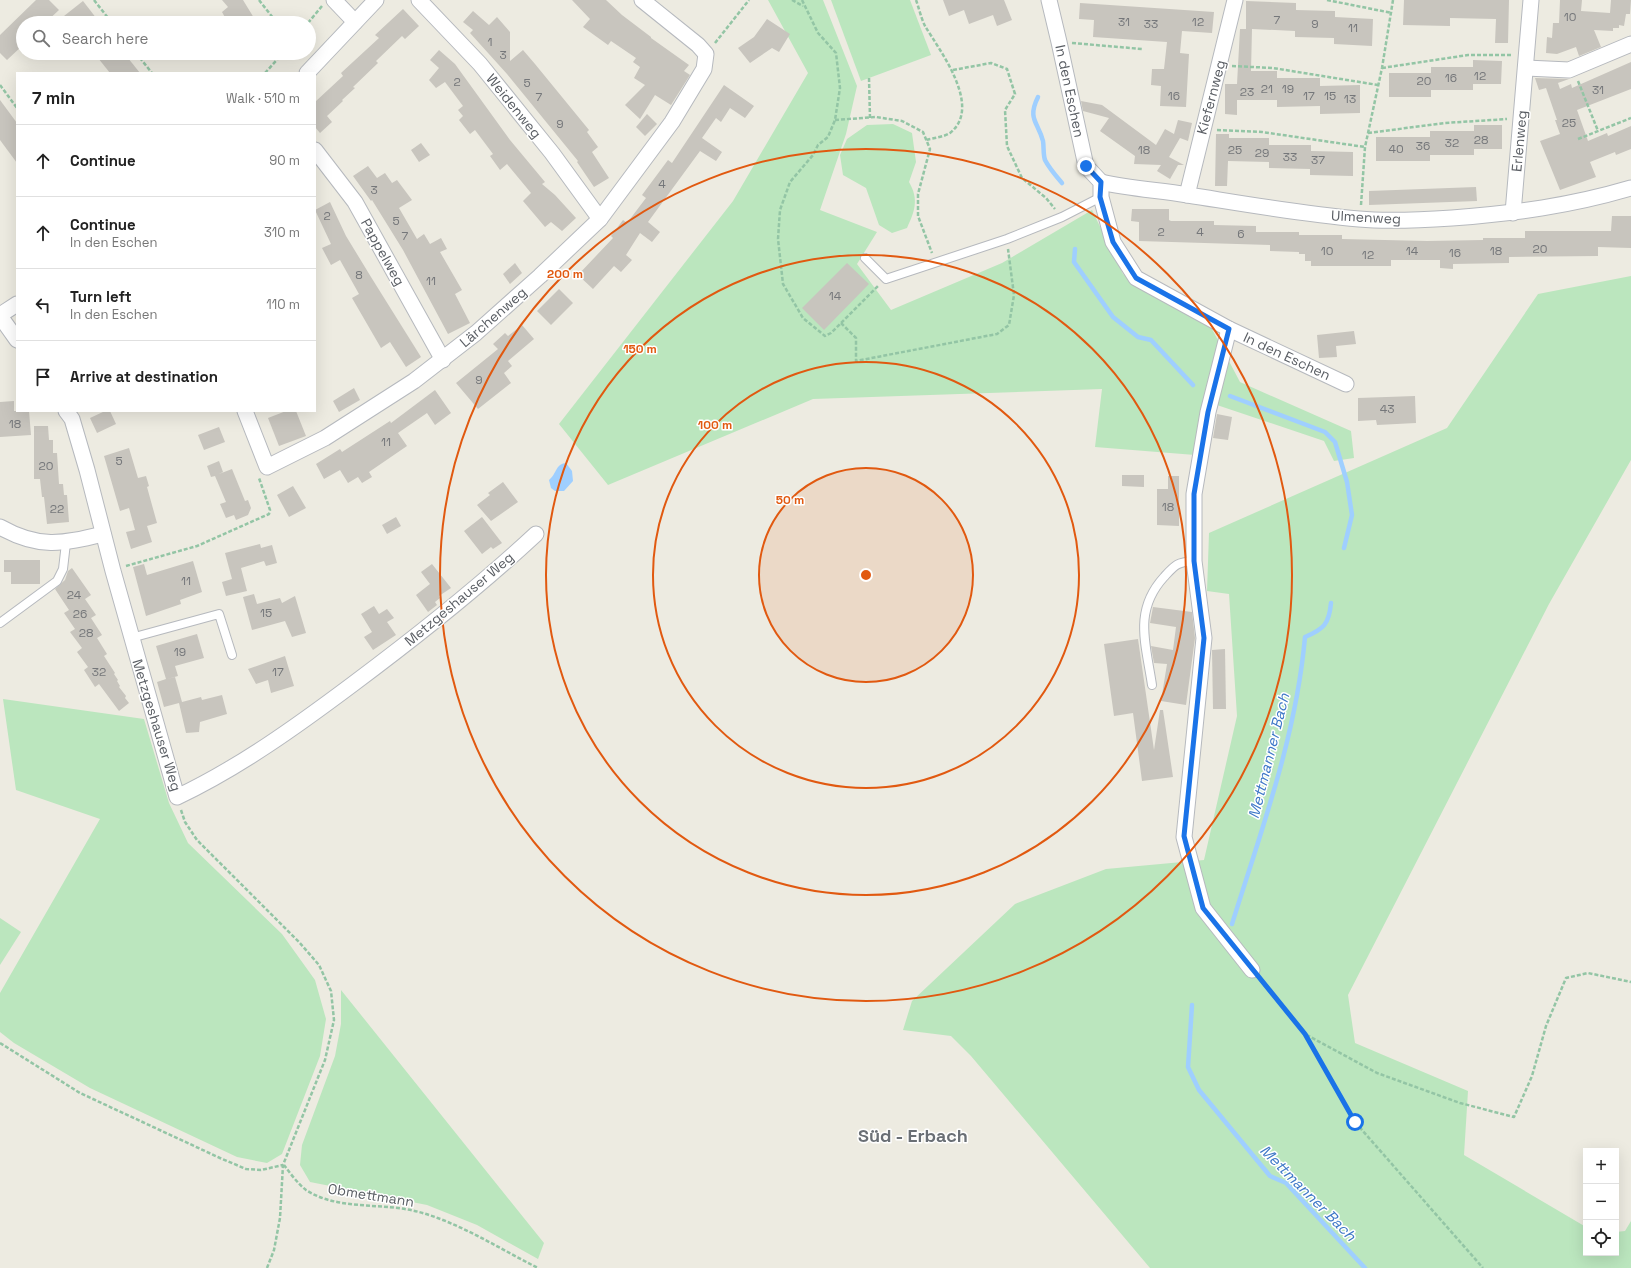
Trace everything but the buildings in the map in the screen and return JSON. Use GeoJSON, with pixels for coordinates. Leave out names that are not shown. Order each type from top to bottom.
{"type":"FeatureCollection","features":[{"type":"Feature","properties":{"kind":"street"},"geometry":{"type":"LineString","coordinates":[[334,0],[356,22]]}},
{"type":"Feature","properties":{"kind":"street"},"geometry":{"type":"LineString","coordinates":[[308,72],[376,0]]}},
{"type":"Feature","properties":{"kind":"street","name":"Weidenweg"},"geometry":{"type":"LineString","coordinates":[[419,0],[480,64],[552,153],[600,219]]}},
{"type":"Feature","properties":{"kind":"street"},"geometry":{"type":"LineString","coordinates":[[642,0],[698,45],[706,54]]}},
{"type":"Feature","properties":{"kind":"street","name":"In den Eschen"},"geometry":{"type":"LineString","coordinates":[[1049,0],[1060,42],[1086,166],[1101,189],[1113,242],[1136,278],[1229,329],[1346,384]]}},
{"type":"Feature","properties":{"kind":"street","name":"Kiefernweg"},"geometry":{"type":"LineString","coordinates":[[1187,195],[1234,0]]}},
{"type":"Feature","properties":{"kind":"street","name":"Erlenweg"},"geometry":{"type":"LineString","coordinates":[[1512,213],[1522,119],[1531,0]]}},
{"type":"Feature","properties":{"kind":"street"},"geometry":{"type":"LineString","coordinates":[[1526,61],[1569,70],[1631,44]]}},
{"type":"Feature","properties":{"kind":"street","name":"Lärchenweg"},"geometry":{"type":"LineString","coordinates":[[267,467],[324,438],[414,381],[443,360],[540,276],[600,219],[672,122],[704,69],[706,54]]}},
{"type":"Feature","properties":{"kind":"street","name":"Pappelweg"},"geometry":{"type":"LineString","coordinates":[[316,151],[356,202],[443,360]]}},
{"type":"Feature","properties":{"kind":"street","name":"Ulmenweg"},"geometry":{"type":"LineString","coordinates":[[1101,189],[1123,187],[1187,195],[1264,208],[1360,220],[1427,220],[1512,213],[1587,201],[1631,188]]}},
{"type":"Feature","properties":{"kind":"street"},"geometry":{"type":"LineString","coordinates":[[16,305],[0,315],[16,339]]}},
{"type":"Feature","properties":{"kind":"street","name":"In den Eschen"},"geometry":{"type":"LineString","coordinates":[[1229,329],[1208,412],[1194,494],[1194,561],[1204,638],[1184,836],[1203,908],[1252,970]]}},
{"type":"Feature","properties":{"kind":"street","name":"Metzgeshauser Weg"},"geometry":{"type":"LineString","coordinates":[[67,412],[72,419],[112,571],[177,797],[229,770],[267,746],[317,710],[436,621],[506,562],[536,534]]}},
{"type":"Feature","properties":{"kind":"street"},"geometry":{"type":"LineString","coordinates":[[245,412],[267,467]]}},
{"type":"Feature","properties":{"kind":"street"},"geometry":{"type":"LineString","coordinates":[[0,527],[11,533],[40,543],[66,543],[103,534]]}},
{"type":"Feature","properties":{"kind":"lane"},"geometry":{"type":"LineString","coordinates":[[865,258],[886,279],[1006,238],[1062,217],[1101,189]]}},
{"type":"Feature","properties":{"kind":"lane"},"geometry":{"type":"LineString","coordinates":[[0,622],[57,581],[63,569],[66,543]]}},
{"type":"Feature","properties":{"kind":"lane"},"geometry":{"type":"LineString","coordinates":[[1152,685],[1144,624],[1145,609],[1150,596],[1175,564],[1194,561]]}},
{"type":"Feature","properties":{"kind":"lane"},"geometry":{"type":"LineString","coordinates":[[131,638],[219,614],[232,655]]}},
{"type":"Feature","properties":{"kind":"path"},"geometry":{"type":"LineString","coordinates":[[94,0],[107,16]]}},
{"type":"Feature","properties":{"kind":"path"},"geometry":{"type":"LineString","coordinates":[[259,0],[272,16]]}},
{"type":"Feature","properties":{"kind":"path"},"geometry":{"type":"LineString","coordinates":[[314,16],[327,0]]}},
{"type":"Feature","properties":{"kind":"path"},"geometry":{"type":"LineString","coordinates":[[706,54],[749,0]]}},
{"type":"Feature","properties":{"kind":"path"},"geometry":{"type":"LineString","coordinates":[[792,0],[803,6]]}},
{"type":"Feature","properties":{"kind":"path"},"geometry":{"type":"LineString","coordinates":[[802,0],[803,6],[818,33],[836,53],[840,88],[835,120],[828,137],[818,145],[813,155],[790,182],[780,210],[778,238],[783,284],[803,318],[825,336],[841,323],[886,279]]}},
{"type":"Feature","properties":{"kind":"path"},"geometry":{"type":"LineString","coordinates":[[916,0],[924,24],[953,70],[961,98],[960,121],[949,133],[926,140]]}},
{"type":"Feature","properties":{"kind":"path"},"geometry":{"type":"LineString","coordinates":[[1328,0],[1392,13]]}},
{"type":"Feature","properties":{"kind":"path"},"geometry":{"type":"LineString","coordinates":[[1360,220],[1365,148],[1382,68],[1393,0]]}},
{"type":"Feature","properties":{"kind":"path"},"geometry":{"type":"LineString","coordinates":[[1060,42],[1142,49]]}},
{"type":"Feature","properties":{"kind":"path"},"geometry":{"type":"LineString","coordinates":[[1382,68],[1468,55],[1526,61]]}},
{"type":"Feature","properties":{"kind":"path"},"geometry":{"type":"LineString","coordinates":[[142,60],[151,72]]}},
{"type":"Feature","properties":{"kind":"path"},"geometry":{"type":"LineString","coordinates":[[266,72],[276,60]]}},
{"type":"Feature","properties":{"kind":"path"},"geometry":{"type":"LineString","coordinates":[[953,70],[991,63],[1007,69],[1015,94],[1005,110],[1007,146],[1022,178],[1046,198],[1062,217]]}},
{"type":"Feature","properties":{"kind":"path"},"geometry":{"type":"LineString","coordinates":[[1219,66],[1273,68],[1378,85]]}},
{"type":"Feature","properties":{"kind":"path"},"geometry":{"type":"LineString","coordinates":[[1573,68],[1598,131]]}},
{"type":"Feature","properties":{"kind":"path"},"geometry":{"type":"LineString","coordinates":[[869,78],[870,118]]}},
{"type":"Feature","properties":{"kind":"path"},"geometry":{"type":"LineString","coordinates":[[0,85],[16,107]]}},
{"type":"Feature","properties":{"kind":"path"},"geometry":{"type":"LineString","coordinates":[[835,120],[870,118],[902,121],[923,132],[930,149],[918,194],[918,216],[935,261]]}},
{"type":"Feature","properties":{"kind":"path"},"geometry":{"type":"LineString","coordinates":[[1578,139],[1631,118]]}},
{"type":"Feature","properties":{"kind":"path"},"geometry":{"type":"LineString","coordinates":[[1368,133],[1445,123],[1522,119]]}},
{"type":"Feature","properties":{"kind":"path"},"geometry":{"type":"LineString","coordinates":[[1202,130],[1262,132],[1365,148]]}},
{"type":"Feature","properties":{"kind":"path"},"geometry":{"type":"LineString","coordinates":[[841,323],[856,338],[856,361],[997,334],[1009,325],[1014,295],[1006,238]]}},
{"type":"Feature","properties":{"kind":"path"},"geometry":{"type":"LineString","coordinates":[[112,571],[197,546],[269,514],[270,510],[258,479],[267,467]]}},
{"type":"Feature","properties":{"kind":"path"},"geometry":{"type":"LineString","coordinates":[[177,797],[185,822],[197,840],[299,942],[319,965],[331,991],[334,1020],[325,1060],[283,1165],[280,1218],[274,1250],[267,1268]]}},
{"type":"Feature","properties":{"kind":"path"},"geometry":{"type":"LineString","coordinates":[[1252,970],[1305,1034],[1355,1122],[1483,1268]]}},
{"type":"Feature","properties":{"kind":"path"},"geometry":{"type":"LineString","coordinates":[[1305,1034],[1377,1073],[1460,1103],[1514,1117],[1532,1076],[1546,1026],[1566,978],[1588,973],[1631,982]]}},
{"type":"Feature","properties":{"kind":"path"},"geometry":{"type":"LineString","coordinates":[[0,1043],[80,1093],[220,1158],[246,1169],[261,1170],[283,1165]]}},
{"type":"Feature","properties":{"kind":"path","name":"Obmettmann"},"geometry":{"type":"LineString","coordinates":[[283,1165],[305,1190],[322,1197],[338,1202],[419,1212],[465,1231],[538,1268]]}},
{"type":"Feature","properties":{"kind":"green space"},"geometry":{"type":"Polygon","coordinates":[[[768,0],[823,0],[857,86],[846,134],[820,210],[877,232],[857,264],[891,310],[1002,263],[1092,210],[1123,274],[1212,329],[1240,382],[1351,431],[1354,458],[1334,461],[1324,441],[1205,401],[1195,455],[1095,447],[1102,389],[813,399],[608,485],[559,424],[733,201],[808,73],[768,0]]]}},
{"type":"Feature","properties":{"kind":"green space"},"geometry":{"type":"Polygon","coordinates":[[[831,0],[910,0],[931,55],[861,81],[831,0]]]}},
{"type":"Feature","properties":{"kind":"green space"},"geometry":{"type":"Polygon","coordinates":[[[893,124],[912,133],[916,162],[909,182],[915,200],[912,216],[907,228],[892,233],[879,225],[866,188],[843,175],[840,155],[847,139],[867,125],[893,124]]]}},
{"type":"Feature","properties":{"kind":"green space"},"geometry":{"type":"Polygon","coordinates":[[[1631,276],[1631,460],[1549,604],[1348,995],[1355,1043],[1468,1091],[1464,1155],[1583,1225],[1583,1256],[1619,1256],[1619,1232],[1625,1231],[1631,1221],[1631,1268],[1150,1268],[971,1056],[951,1036],[903,1030],[912,1001],[1015,904],[1106,869],[1204,860],[1237,716],[1229,594],[1207,591],[1209,533],[1447,428],[1538,294],[1631,276]]]}},
{"type":"Feature","properties":{"kind":"green space"},"geometry":{"type":"Polygon","coordinates":[[[3,699],[144,719],[169,803],[188,843],[282,934],[315,980],[326,1019],[320,1056],[282,1154],[267,1163],[237,1157],[90,1088],[14,1043],[0,1032],[0,993],[100,819],[16,790],[3,699]]]}},
{"type":"Feature","properties":{"kind":"green space"},"geometry":{"type":"Polygon","coordinates":[[[0,918],[21,932],[0,965],[0,918]]]}},
{"type":"Feature","properties":{"kind":"green space"},"geometry":{"type":"Polygon","coordinates":[[[341,990],[544,1243],[538,1259],[477,1225],[427,1205],[310,1182],[300,1165],[302,1145],[335,1056],[341,1024],[341,990]]]}},
{"type":"Feature","properties":{"kind":"water"},"geometry":{"type":"Polygon","coordinates":[[[566,463],[572,471],[573,481],[564,491],[555,491],[551,488],[549,480],[552,478],[560,465],[566,463]]]}},
{"type":"Feature","properties":{"kind":"waterway","name":"Mettmanner Bach"},"geometry":{"type":"LineString","coordinates":[[1038,97],[1033,110],[1033,116],[1043,141],[1045,160],[1062,183]]}},
{"type":"Feature","properties":{"kind":"waterway","name":"Mettmanner Bach"},"geometry":{"type":"LineString","coordinates":[[1075,249],[1074,262],[1113,317],[1138,337],[1151,340],[1193,385]]}},
{"type":"Feature","properties":{"kind":"waterway","name":"Mettmanner Bach"},"geometry":{"type":"LineString","coordinates":[[1230,396],[1325,432],[1335,442],[1347,482],[1352,515],[1344,548]]}},
{"type":"Feature","properties":{"kind":"waterway","name":"Mettmanner Bach"},"geometry":{"type":"LineString","coordinates":[[1232,924],[1266,817],[1286,746],[1301,674],[1305,637],[1317,631],[1324,625],[1329,616],[1331,603]]}},
{"type":"Feature","properties":{"kind":"waterway","name":"Mettmanner Bach"},"geometry":{"type":"LineString","coordinates":[[1192,1005],[1188,1067],[1199,1090],[1270,1176],[1286,1183],[1365,1268]]}},
{"type":"Feature","properties":{"kind":"district","name":"Süd - Erbach"},"geometry":{"type":"Point","coordinates":[913,1136]}},
{"type":"Feature","properties":{"kind":"route"},"geometry":{"type":"LineString","coordinates":[[1086,166],[1101,182],[1100,197],[1113,242],[1136,278],[1229,329],[1208,412],[1194,494],[1194,561],[1204,638],[1184,836],[1203,908],[1305,1034],[1355,1122]]}}]}
